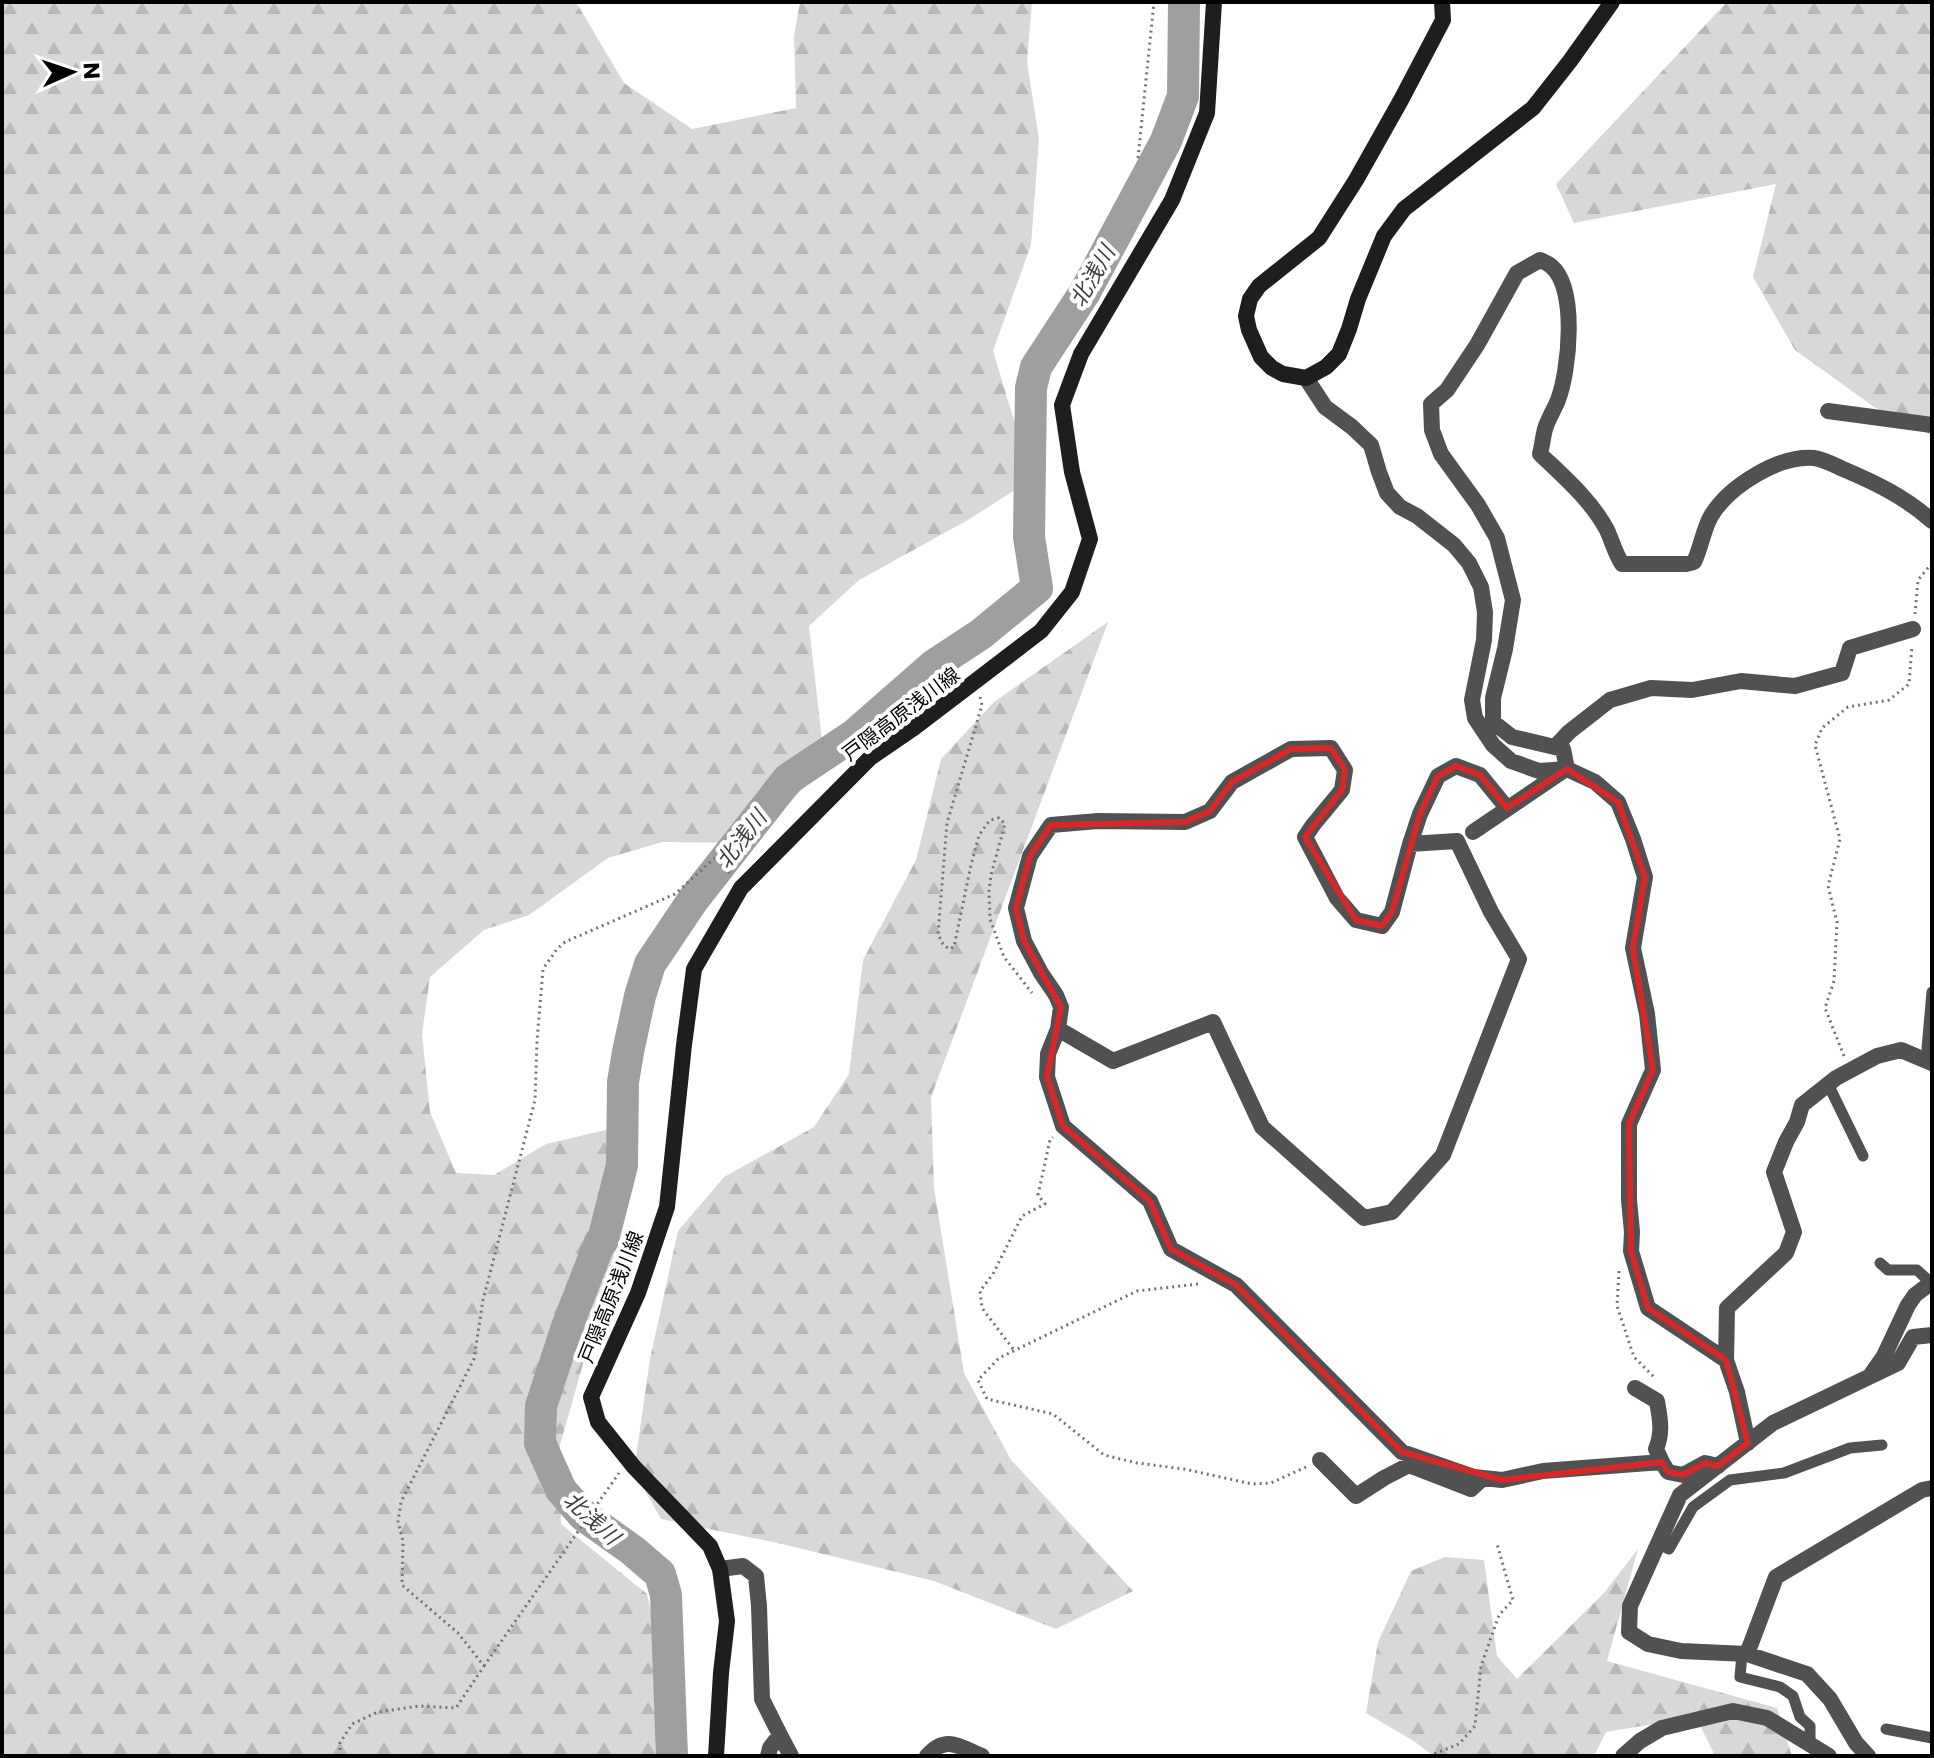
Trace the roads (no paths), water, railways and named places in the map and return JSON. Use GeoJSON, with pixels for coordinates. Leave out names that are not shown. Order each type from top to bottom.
{"type":"FeatureCollection","features":[{"type":"Feature","properties":{"kind":"main road","name":"戸隠高原浅川線"},"geometry":{"type":"LineString","coordinates":[[716,1756],[727,1621],[720,1569],[710,1546],[628,1460],[598,1422],[591,1397],[638,1293],[667,1207],[694,969],[741,888],[870,758],[1041,631],[1072,592],[1090,539],[1072,472],[1062,405],[1081,354],[1172,200],[1207,113],[1214,2]]}},
{"type":"Feature","properties":{"kind":"main road"},"geometry":{"type":"LineString","coordinates":[[1442,2],[1443,20],[1438,31],[1356,180],[1319,238],[1259,286],[1250,299],[1246,316],[1249,330],[1261,357],[1283,374],[1306,378],[1326,367],[1339,354],[1384,236],[1404,209],[1533,108],[1612,2]]}},
{"type":"Feature","properties":{"kind":"street"},"geometry":{"type":"LineString","coordinates":[[1567,769],[1563,749],[1512,737],[1493,722],[1493,698],[1513,600],[1497,538],[1478,505],[1441,454],[1432,430],[1431,404],[1447,390],[1477,345],[1517,273],[1540,260],[1553,267],[1563,287],[1569,316],[1565,374],[1558,400],[1545,427],[1540,454],[1592,507],[1607,530],[1622,564],[1694,562],[1710,517],[1720,505],[1741,485],[1771,465],[1787,460],[1816,458],[1840,467],[1886,487],[1932,521]]}},
{"type":"Feature","properties":{"kind":"street"},"geometry":{"type":"LineString","coordinates":[[1306,378],[1325,407],[1371,445],[1387,493],[1400,507],[1417,516],[1454,545],[1469,563],[1481,587],[1485,612],[1484,640],[1472,700],[1475,718],[1493,745],[1511,761],[1539,771],[1567,769],[1595,782],[1618,802],[1645,877],[1633,948],[1647,1014],[1653,1070],[1629,1124],[1631,1251],[1648,1308],[1726,1360]]}},
{"type":"Feature","properties":{"kind":"street"},"geometry":{"type":"LineString","coordinates":[[1828,411],[1932,425]]}},
{"type":"Feature","properties":{"kind":"street"},"geometry":{"type":"LineString","coordinates":[[1555,747],[1610,700],[1651,688],[1692,690],[1741,681],[1795,686],[1842,673],[1850,648],[1913,629]]}},
{"type":"Feature","properties":{"kind":"street"},"geometry":{"type":"LineString","coordinates":[[1507,808],[1480,775],[1456,766],[1438,776],[1420,814],[1392,912],[1382,926],[1356,920],[1337,898],[1305,837],[1342,790],[1345,770],[1331,748],[1291,749],[1232,782],[1210,811],[1185,822],[1098,821],[1051,825],[1030,856],[1016,908],[1024,941],[1061,1007],[1058,1029],[1048,1054],[1047,1077],[1063,1126],[1150,1201],[1171,1249],[1236,1285],[1402,1452],[1474,1477],[1502,1480],[1543,1471],[1662,1462]]}},
{"type":"Feature","properties":{"kind":"street"},"geometry":{"type":"LineString","coordinates":[[1473,832],[1567,769]]}},
{"type":"Feature","properties":{"kind":"street"},"geometry":{"type":"LineString","coordinates":[[1058,1029],[1113,1061],[1213,1022],[1262,1127],[1364,1218],[1392,1212],[1443,1155],[1519,959],[1491,912],[1457,841],[1410,844]]}},
{"type":"Feature","properties":{"kind":"street"},"geometry":{"type":"LineString","coordinates":[[1748,1443],[1737,1392],[1726,1360],[1727,1308],[1786,1253],[1794,1232],[1774,1172],[1802,1105],[1828,1084],[1877,1056],[1901,1050],[1930,1062]]}},
{"type":"Feature","properties":{"kind":"street"},"geometry":{"type":"LineString","coordinates":[[1869,1377],[1884,1356],[1908,1305],[1915,1295],[1932,1283]]}},
{"type":"Feature","properties":{"kind":"street"},"geometry":{"type":"LineString","coordinates":[[1868,1756],[1856,1743],[1830,1699],[1807,1674],[1744,1654],[1681,1651],[1648,1644],[1629,1632],[1630,1606],[1680,1495],[1773,1423],[1898,1363],[1913,1337],[1932,1335]]}},
{"type":"Feature","properties":{"kind":"street"},"geometry":{"type":"LineString","coordinates":[[1635,1388],[1657,1401],[1662,1426],[1656,1449],[1668,1472],[1683,1475],[1705,1463],[1718,1466]]}},
{"type":"Feature","properties":{"kind":"street"},"geometry":{"type":"LineString","coordinates":[[1320,1460],[1356,1496],[1409,1465],[1471,1489],[1483,1478]]}},
{"type":"Feature","properties":{"kind":"street"},"geometry":{"type":"LineString","coordinates":[[1744,1654],[1776,1577],[1922,1490],[1932,1488]]}},
{"type":"Feature","properties":{"kind":"street"},"geometry":{"type":"LineString","coordinates":[[720,1569],[743,1566],[756,1576],[762,1699],[791,1756]]}},
{"type":"Feature","properties":{"kind":"street"},"geometry":{"type":"LineString","coordinates":[[1623,1756],[1662,1728],[1733,1711],[1767,1718],[1829,1756]]}},
{"type":"Feature","properties":{"kind":"street"},"geometry":{"type":"LineString","coordinates":[[768,1756],[780,1735]]}},
{"type":"Feature","properties":{"kind":"street"},"geometry":{"type":"LineString","coordinates":[[927,1756],[938,1745],[949,1742],[982,1756]]}},
{"type":"Feature","properties":{"kind":"lane"},"geometry":{"type":"LineString","coordinates":[[1930,1062],[1927,1048],[1932,992]]}},
{"type":"Feature","properties":{"kind":"lane"},"geometry":{"type":"LineString","coordinates":[[1828,1084],[1863,1156]]}},
{"type":"Feature","properties":{"kind":"lane"},"geometry":{"type":"LineString","coordinates":[[1880,1263],[1888,1270],[1917,1270],[1932,1283]]}},
{"type":"Feature","properties":{"kind":"lane"},"geometry":{"type":"LineString","coordinates":[[1658,1544],[1669,1549],[1693,1507],[1730,1480],[1784,1473],[1850,1448],[1882,1445]]}},
{"type":"Feature","properties":{"kind":"lane"},"geometry":{"type":"LineString","coordinates":[[1744,1654],[1740,1677],[1780,1687],[1793,1696],[1800,1717],[1810,1726],[1810,1744]]}},
{"type":"Feature","properties":{"kind":"lane"},"geometry":{"type":"LineString","coordinates":[[1886,1729],[1932,1738]]}},
{"type":"Feature","properties":{"kind":"waterway","name":"北浅川"},"geometry":{"type":"LineString","coordinates":[[672,1756],[666,1595],[660,1574],[584,1516],[561,1490],[540,1443],[541,1406],[567,1327],[603,1240],[622,1165],[623,1082],[640,996],[650,964],[693,900],[788,779],[854,735],[934,665],[981,634],[1037,588],[1029,537],[1031,388],[1036,367],[1085,292],[1166,141],[1183,96],[1184,2]]}}]}
